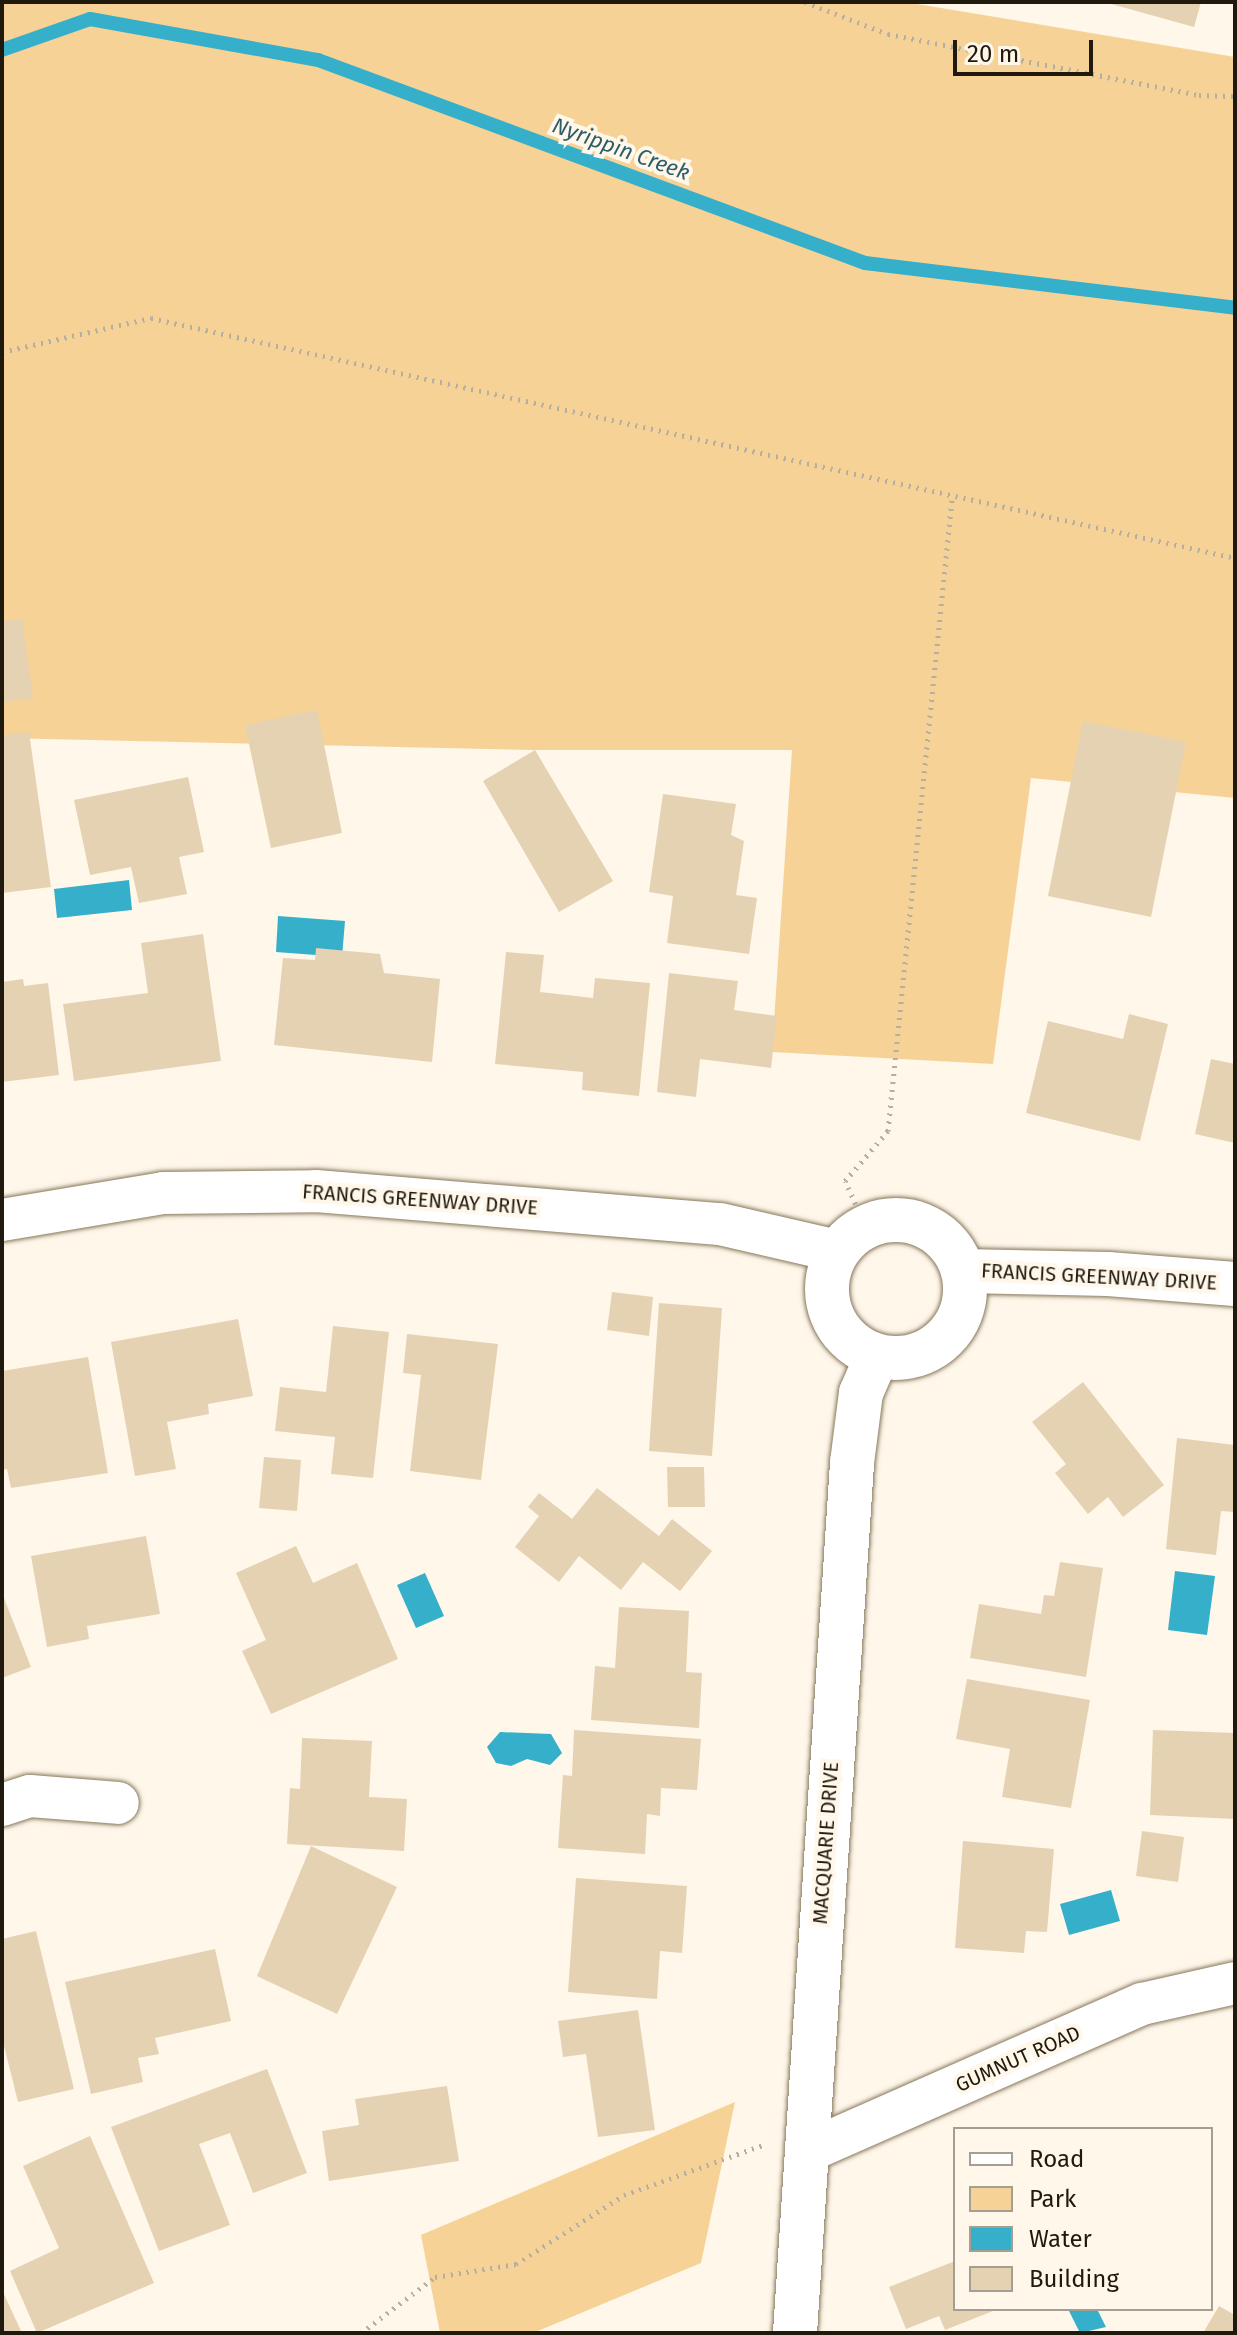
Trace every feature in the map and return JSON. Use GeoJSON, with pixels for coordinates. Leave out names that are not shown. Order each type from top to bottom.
{"type":"FeatureCollection","features":[{"type":"Feature","properties":{"kind":"main road"},"geometry":{"type":"LineString","coordinates":[[884,1220],[924,1225],[955,1252],[963,1271],[966,1292],[952,1331],[918,1355],[877,1356],[840,1332],[830,1314],[825,1292],[851,1238],[884,1220]]}},
{"type":"Feature","properties":{"kind":"main road","name":"FRANCIS GREENWAY DRIVE"},"geometry":{"type":"LineString","coordinates":[[963,1271],[1108,1274],[1235,1284]]}},
{"type":"Feature","properties":{"kind":"main road","name":"MACQUARIE DRIVE"},"geometry":{"type":"LineString","coordinates":[[795,2333],[852,1463],[861,1393],[877,1356]]}},
{"type":"Feature","properties":{"kind":"street","name":"FRANCIS GREENWAY DRIVE"},"geometry":{"type":"LineString","coordinates":[[2,1220],[163,1193],[316,1191],[720,1224],[851,1238]]}},
{"type":"Feature","properties":{"kind":"street"},"geometry":{"type":"LineString","coordinates":[[2,1805],[30,1796],[118,1803]]}},
{"type":"Feature","properties":{"kind":"street","name":"GUMNUT ROAD"},"geometry":{"type":"LineString","coordinates":[[806,2141],[1142,2004],[1235,1983]]}},
{"type":"Feature","properties":{"kind":"path"},"geometry":{"type":"LineString","coordinates":[[805,2],[888,34],[1199,95],[1235,96]]}},
{"type":"Feature","properties":{"kind":"path"},"geometry":{"type":"LineString","coordinates":[[2,352],[151,318],[952,499],[1235,558]]}},
{"type":"Feature","properties":{"kind":"path"},"geometry":{"type":"LineString","coordinates":[[851,1238],[845,1181],[888,1131],[952,499]]}},
{"type":"Feature","properties":{"kind":"path"},"geometry":{"type":"LineString","coordinates":[[361,2333],[435,2277],[516,2264],[624,2195],[806,2141]]}},
{"type":"Feature","properties":{"kind":"green space"},"geometry":{"type":"Polygon","coordinates":[[[2,2],[905,2],[1235,57],[1235,798],[1031,778],[993,1064],[772,1052],[792,750],[535,750],[2,738],[2,2]]]}},
{"type":"Feature","properties":{"kind":"green space"},"geometry":{"type":"Polygon","coordinates":[[[735,2102],[701,2263],[533,2333],[440,2333],[421,2235],[735,2102]]]}},
{"type":"Feature","properties":{"kind":"water"},"geometry":{"type":"Polygon","coordinates":[[[129,880],[132,910],[57,918],[54,889],[129,880]]]}},
{"type":"Feature","properties":{"kind":"water"},"geometry":{"type":"Polygon","coordinates":[[[278,916],[345,921],[342,957],[276,952],[278,916]]]}},
{"type":"Feature","properties":{"kind":"water"},"geometry":{"type":"Polygon","coordinates":[[[1175,1571],[1215,1576],[1207,1635],[1168,1630],[1175,1571]]]}},
{"type":"Feature","properties":{"kind":"water"},"geometry":{"type":"Polygon","coordinates":[[[425,1573],[444,1616],[416,1628],[397,1585],[425,1573]]]}},
{"type":"Feature","properties":{"kind":"water"},"geometry":{"type":"Polygon","coordinates":[[[500,1732],[551,1734],[562,1753],[550,1765],[527,1759],[511,1766],[496,1763],[487,1747],[500,1732]]]}},
{"type":"Feature","properties":{"kind":"water"},"geometry":{"type":"Polygon","coordinates":[[[1111,1890],[1120,1921],[1069,1935],[1060,1904],[1111,1890]]]}},
{"type":"Feature","properties":{"kind":"water"},"geometry":{"type":"Polygon","coordinates":[[[1069,2311],[1098,2311],[1106,2327],[1080,2333],[1069,2311]]]}},
{"type":"Feature","properties":{"kind":"building"},"geometry":{"type":"Polygon","coordinates":[[[1104,2],[1201,2],[1194,27],[1104,2]]]}},
{"type":"Feature","properties":{"kind":"building"},"geometry":{"type":"Polygon","coordinates":[[[22,618],[33,698],[2,702],[2,621],[22,618]]]}},
{"type":"Feature","properties":{"kind":"building"},"geometry":{"type":"Polygon","coordinates":[[[317,710],[342,833],[271,848],[245,725],[317,710]]]}},
{"type":"Feature","properties":{"kind":"building"},"geometry":{"type":"Polygon","coordinates":[[[1083,721],[1186,742],[1151,917],[1048,896],[1083,721]]]}},
{"type":"Feature","properties":{"kind":"building"},"geometry":{"type":"Polygon","coordinates":[[[29,732],[51,887],[2,893],[2,735],[29,732]]]}},
{"type":"Feature","properties":{"kind":"building"},"geometry":{"type":"Polygon","coordinates":[[[535,750],[613,881],[559,912],[483,781],[535,750]]]}},
{"type":"Feature","properties":{"kind":"building"},"geometry":{"type":"Polygon","coordinates":[[[188,777],[204,852],[179,857],[187,894],[139,903],[131,867],[90,875],[74,800],[188,777]]]}},
{"type":"Feature","properties":{"kind":"building"},"geometry":{"type":"Polygon","coordinates":[[[663,794],[736,804],[731,835],[744,841],[736,895],[757,898],[749,954],[667,943],[673,896],[649,892],[663,794]]]}},
{"type":"Feature","properties":{"kind":"building"},"geometry":{"type":"Polygon","coordinates":[[[203,934],[221,1061],[74,1081],[63,1004],[148,993],[141,943],[203,934]]]}},
{"type":"Feature","properties":{"kind":"building"},"geometry":{"type":"Polygon","coordinates":[[[316,948],[380,954],[384,973],[440,979],[432,1062],[274,1045],[283,958],[315,960],[316,948]]]}},
{"type":"Feature","properties":{"kind":"building"},"geometry":{"type":"Polygon","coordinates":[[[506,952],[544,955],[540,992],[593,998],[595,978],[650,983],[639,1096],[582,1090],[583,1072],[495,1064],[506,952]]]}},
{"type":"Feature","properties":{"kind":"building"},"geometry":{"type":"Polygon","coordinates":[[[669,973],[738,981],[734,1010],[777,1016],[771,1068],[700,1059],[696,1097],[657,1092],[669,973]]]}},
{"type":"Feature","properties":{"kind":"building"},"geometry":{"type":"Polygon","coordinates":[[[23,979],[24,986],[48,983],[59,1075],[2,1082],[2,982],[23,979]]]}},
{"type":"Feature","properties":{"kind":"building"},"geometry":{"type":"Polygon","coordinates":[[[1129,1014],[1168,1024],[1140,1141],[1026,1113],[1048,1021],[1123,1039],[1129,1014]]]}},
{"type":"Feature","properties":{"kind":"building"},"geometry":{"type":"Polygon","coordinates":[[[1211,1059],[1235,1064],[1235,1143],[1195,1134],[1211,1059]]]}},
{"type":"Feature","properties":{"kind":"building"},"geometry":{"type":"Polygon","coordinates":[[[612,1292],[653,1297],[649,1336],[607,1330],[612,1292]]]}},
{"type":"Feature","properties":{"kind":"building"},"geometry":{"type":"Polygon","coordinates":[[[659,1303],[722,1308],[712,1456],[649,1451],[659,1303]]]}},
{"type":"Feature","properties":{"kind":"building"},"geometry":{"type":"Polygon","coordinates":[[[238,1319],[253,1396],[208,1404],[209,1414],[167,1422],[176,1469],[135,1476],[111,1342],[238,1319]]]}},
{"type":"Feature","properties":{"kind":"building"},"geometry":{"type":"Polygon","coordinates":[[[333,1326],[389,1332],[373,1478],[331,1474],[335,1437],[275,1431],[280,1387],[326,1392],[333,1326]]]}},
{"type":"Feature","properties":{"kind":"building"},"geometry":{"type":"Polygon","coordinates":[[[407,1334],[498,1344],[481,1480],[410,1471],[421,1375],[403,1373],[407,1334]]]}},
{"type":"Feature","properties":{"kind":"building"},"geometry":{"type":"Polygon","coordinates":[[[88,1357],[108,1473],[11,1488],[7,1469],[2,1470],[2,1371],[88,1357]]]}},
{"type":"Feature","properties":{"kind":"building"},"geometry":{"type":"Polygon","coordinates":[[[1083,1382],[1164,1485],[1123,1517],[1108,1497],[1088,1514],[1055,1473],[1066,1464],[1032,1422],[1083,1382]]]}},
{"type":"Feature","properties":{"kind":"building"},"geometry":{"type":"Polygon","coordinates":[[[1177,1438],[1235,1445],[1235,1512],[1221,1511],[1216,1555],[1166,1549],[1177,1438]]]}},
{"type":"Feature","properties":{"kind":"building"},"geometry":{"type":"Polygon","coordinates":[[[264,1457],[301,1460],[297,1511],[259,1508],[264,1457]]]}},
{"type":"Feature","properties":{"kind":"building"},"geometry":{"type":"Polygon","coordinates":[[[667,1467],[704,1467],[705,1507],[668,1507],[667,1467]]]}},
{"type":"Feature","properties":{"kind":"building"},"geometry":{"type":"Polygon","coordinates":[[[597,1488],[659,1536],[672,1519],[712,1551],[680,1591],[643,1562],[621,1590],[579,1556],[559,1582],[515,1547],[539,1516],[528,1507],[539,1493],[572,1519],[597,1488]]]}},
{"type":"Feature","properties":{"kind":"building"},"geometry":{"type":"Polygon","coordinates":[[[146,1536],[160,1614],[87,1626],[89,1639],[47,1647],[31,1556],[146,1536]]]}},
{"type":"Feature","properties":{"kind":"building"},"geometry":{"type":"Polygon","coordinates":[[[296,1546],[313,1583],[357,1563],[398,1659],[271,1714],[242,1651],[266,1640],[236,1573],[296,1546]]]}},
{"type":"Feature","properties":{"kind":"building"},"geometry":{"type":"Polygon","coordinates":[[[1060,1562],[1103,1568],[1086,1677],[970,1658],[979,1604],[1041,1614],[1044,1595],[1054,1596],[1060,1562]]]}},
{"type":"Feature","properties":{"kind":"building"},"geometry":{"type":"Polygon","coordinates":[[[2,1593],[31,1667],[2,1678],[2,1593]]]}},
{"type":"Feature","properties":{"kind":"building"},"geometry":{"type":"Polygon","coordinates":[[[619,1607],[689,1611],[686,1672],[702,1673],[699,1728],[591,1720],[595,1666],[615,1668],[619,1607]]]}},
{"type":"Feature","properties":{"kind":"building"},"geometry":{"type":"Polygon","coordinates":[[[967,1679],[1090,1700],[1071,1808],[1002,1797],[1010,1749],[956,1739],[967,1679]]]}},
{"type":"Feature","properties":{"kind":"building"},"geometry":{"type":"Polygon","coordinates":[[[574,1730],[701,1739],[697,1790],[661,1788],[660,1816],[647,1814],[645,1854],[558,1848],[563,1775],[572,1776],[574,1730]]]}},
{"type":"Feature","properties":{"kind":"building"},"geometry":{"type":"Polygon","coordinates":[[[1153,1730],[1235,1733],[1235,1819],[1150,1815],[1153,1730]]]}},
{"type":"Feature","properties":{"kind":"building"},"geometry":{"type":"Polygon","coordinates":[[[302,1738],[372,1741],[369,1797],[407,1799],[404,1851],[287,1844],[290,1788],[300,1789],[302,1738]]]}},
{"type":"Feature","properties":{"kind":"building"},"geometry":{"type":"Polygon","coordinates":[[[1142,1831],[1184,1837],[1178,1882],[1136,1876],[1142,1831]]]}},
{"type":"Feature","properties":{"kind":"building"},"geometry":{"type":"Polygon","coordinates":[[[963,1841],[1054,1849],[1047,1932],[1026,1931],[1024,1953],[955,1948],[963,1841]]]}},
{"type":"Feature","properties":{"kind":"building"},"geometry":{"type":"Polygon","coordinates":[[[311,1846],[397,1887],[337,2014],[257,1976],[311,1846]]]}},
{"type":"Feature","properties":{"kind":"building"},"geometry":{"type":"Polygon","coordinates":[[[576,1878],[687,1886],[682,1953],[660,1951],[657,1999],[568,1992],[576,1878]]]}},
{"type":"Feature","properties":{"kind":"building"},"geometry":{"type":"Polygon","coordinates":[[[36,1931],[74,2089],[18,2102],[2,2038],[2,1939],[36,1931]]]}},
{"type":"Feature","properties":{"kind":"building"},"geometry":{"type":"Polygon","coordinates":[[[215,1949],[231,2021],[155,2038],[159,2054],[138,2058],[143,2082],[91,2094],[65,1982],[215,1949]]]}},
{"type":"Feature","properties":{"kind":"building"},"geometry":{"type":"Polygon","coordinates":[[[638,2010],[655,2130],[598,2137],[586,2054],[563,2057],[558,2021],[638,2010]]]}},
{"type":"Feature","properties":{"kind":"building"},"geometry":{"type":"Polygon","coordinates":[[[267,2069],[307,2173],[253,2193],[230,2133],[199,2144],[230,2225],[159,2251],[111,2127],[267,2069]]]}},
{"type":"Feature","properties":{"kind":"building"},"geometry":{"type":"Polygon","coordinates":[[[447,2086],[459,2161],[329,2181],[322,2131],[359,2125],[355,2099],[447,2086]]]}},
{"type":"Feature","properties":{"kind":"building"},"geometry":{"type":"Polygon","coordinates":[[[90,2136],[154,2283],[37,2333],[10,2271],[59,2248],[23,2166],[90,2136]]]}},
{"type":"Feature","properties":{"kind":"building"},"geometry":{"type":"Polygon","coordinates":[[[953,2262],[953,2311],[993,2311],[945,2330],[939,2316],[906,2329],[889,2287],[953,2262]]]}},
{"type":"Feature","properties":{"kind":"building"},"geometry":{"type":"Polygon","coordinates":[[[2,2290],[22,2333],[2,2333],[2,2290]]]}},
{"type":"Feature","properties":{"kind":"building"},"geometry":{"type":"Polygon","coordinates":[[[1219,2306],[1235,2315],[1235,2333],[1203,2333],[1219,2306]]]}},
{"type":"Feature","properties":{"kind":"waterway","name":"Nyrippin Creek"},"geometry":{"type":"LineString","coordinates":[[2,50],[90,19],[318,60],[865,263],[1235,308]]}}]}
